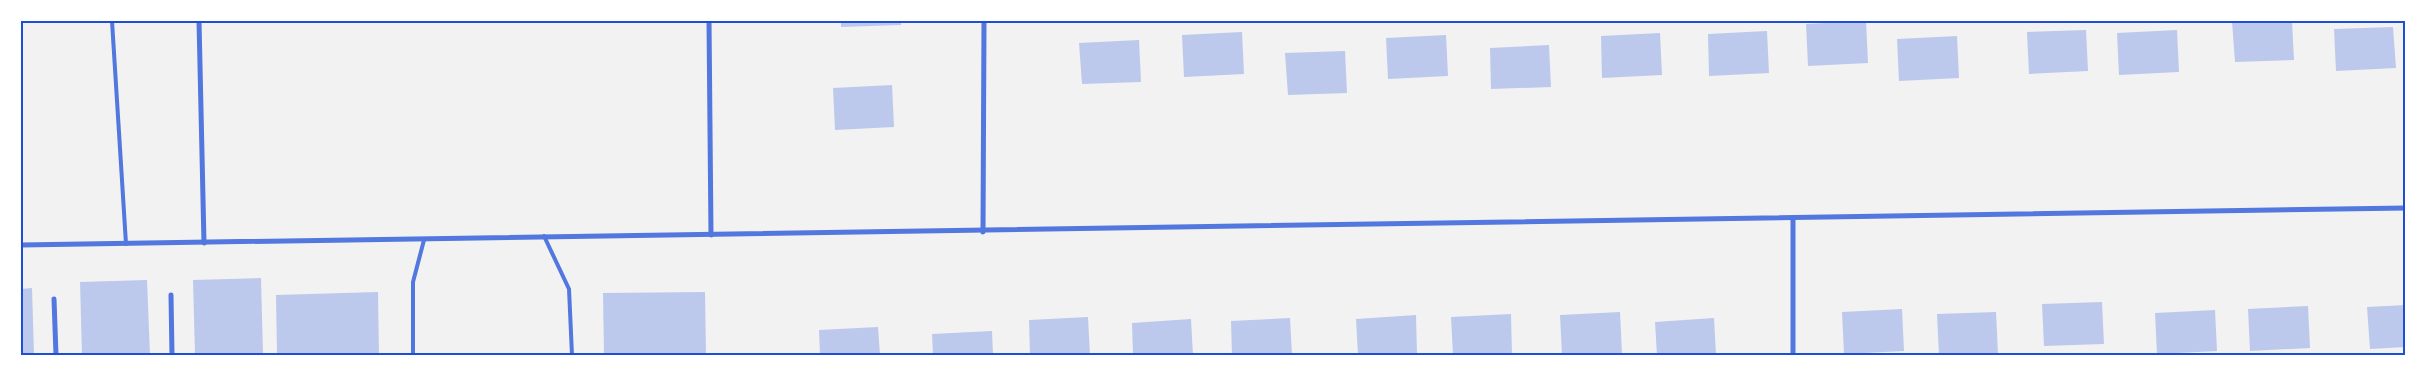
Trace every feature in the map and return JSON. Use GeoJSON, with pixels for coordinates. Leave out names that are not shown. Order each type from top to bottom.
{"type":"FeatureCollection","features":[{"type":"Feature","properties":{"kind":"street"},"geometry":{"type":"LineString","coordinates":[[199,21],[204,243]]}},
{"type":"Feature","properties":{"kind":"street"},"geometry":{"type":"LineString","coordinates":[[709,21],[710,235]]}},
{"type":"Feature","properties":{"kind":"street"},"geometry":{"type":"LineString","coordinates":[[984,21],[984,232]]}},
{"type":"Feature","properties":{"kind":"street"},"geometry":{"type":"LineString","coordinates":[[21,245],[424,240],[544,236],[984,232],[2406,208]]}},
{"type":"Feature","properties":{"kind":"street"},"geometry":{"type":"LineString","coordinates":[[1793,355],[1794,219]]}},
{"type":"Feature","properties":{"kind":"street"},"geometry":{"type":"LineString","coordinates":[[171,295],[172,355]]}},
{"type":"Feature","properties":{"kind":"street"},"geometry":{"type":"LineString","coordinates":[[54,299],[56,355]]}},
{"type":"Feature","properties":{"kind":"lane"},"geometry":{"type":"LineString","coordinates":[[112,21],[126,244]]}},
{"type":"Feature","properties":{"kind":"lane"},"geometry":{"type":"LineString","coordinates":[[544,236],[570,289],[572,355]]}},
{"type":"Feature","properties":{"kind":"lane"},"geometry":{"type":"LineString","coordinates":[[413,355],[413,282],[424,240]]}},
{"type":"Feature","properties":{"kind":"building"},"geometry":{"type":"Polygon","coordinates":[[[841,21],[901,21],[901,25],[841,27],[841,21]]]}},
{"type":"Feature","properties":{"kind":"building"},"geometry":{"type":"Polygon","coordinates":[[[1866,21],[1868,63],[1808,66],[1806,24],[1866,21]]]}},
{"type":"Feature","properties":{"kind":"building"},"geometry":{"type":"Polygon","coordinates":[[[2232,21],[2292,21],[2294,60],[2235,62],[2232,21]]]}},
{"type":"Feature","properties":{"kind":"building"},"geometry":{"type":"Polygon","coordinates":[[[2393,27],[2396,68],[2336,71],[2334,29],[2393,27]]]}},
{"type":"Feature","properties":{"kind":"building"},"geometry":{"type":"Polygon","coordinates":[[[2086,30],[2088,71],[2029,74],[2027,32],[2086,30]]]}},
{"type":"Feature","properties":{"kind":"building"},"geometry":{"type":"Polygon","coordinates":[[[2177,30],[2179,72],[2119,75],[2117,33],[2177,30]]]}},
{"type":"Feature","properties":{"kind":"building"},"geometry":{"type":"Polygon","coordinates":[[[1767,31],[1769,73],[1709,76],[1708,34],[1767,31]]]}},
{"type":"Feature","properties":{"kind":"building"},"geometry":{"type":"Polygon","coordinates":[[[1242,32],[1244,74],[1184,77],[1182,35],[1242,32]]]}},
{"type":"Feature","properties":{"kind":"building"},"geometry":{"type":"Polygon","coordinates":[[[1660,33],[1662,75],[1602,78],[1601,36],[1660,33]]]}},
{"type":"Feature","properties":{"kind":"building"},"geometry":{"type":"Polygon","coordinates":[[[1446,35],[1448,76],[1388,79],[1386,38],[1446,35]]]}},
{"type":"Feature","properties":{"kind":"building"},"geometry":{"type":"Polygon","coordinates":[[[1957,36],[1959,78],[1899,81],[1897,39],[1957,36]]]}},
{"type":"Feature","properties":{"kind":"building"},"geometry":{"type":"Polygon","coordinates":[[[1139,40],[1141,82],[1082,84],[1079,43],[1139,40]]]}},
{"type":"Feature","properties":{"kind":"building"},"geometry":{"type":"Polygon","coordinates":[[[1549,45],[1551,87],[1491,89],[1490,48],[1549,45]]]}},
{"type":"Feature","properties":{"kind":"building"},"geometry":{"type":"Polygon","coordinates":[[[1345,51],[1347,93],[1288,95],[1285,53],[1345,51]]]}},
{"type":"Feature","properties":{"kind":"building"},"geometry":{"type":"Polygon","coordinates":[[[892,85],[894,127],[835,130],[833,88],[892,85]]]}},
{"type":"Feature","properties":{"kind":"building"},"geometry":{"type":"Polygon","coordinates":[[[261,278],[263,355],[195,355],[193,280],[261,278]]]}},
{"type":"Feature","properties":{"kind":"building"},"geometry":{"type":"Polygon","coordinates":[[[147,280],[150,355],[82,355],[80,282],[147,280]]]}},
{"type":"Feature","properties":{"kind":"building"},"geometry":{"type":"Polygon","coordinates":[[[32,288],[34,355],[21,355],[21,289],[32,288]]]}},
{"type":"Feature","properties":{"kind":"building"},"geometry":{"type":"Polygon","coordinates":[[[378,292],[379,355],[277,355],[276,295],[378,292]]]}},
{"type":"Feature","properties":{"kind":"building"},"geometry":{"type":"Polygon","coordinates":[[[705,292],[706,355],[604,355],[603,293],[705,292]]]}},
{"type":"Feature","properties":{"kind":"building"},"geometry":{"type":"Polygon","coordinates":[[[2102,302],[2104,344],[2044,346],[2042,304],[2102,302]]]}},
{"type":"Feature","properties":{"kind":"building"},"geometry":{"type":"Polygon","coordinates":[[[2406,305],[2406,347],[2370,349],[2367,307],[2406,305]]]}},
{"type":"Feature","properties":{"kind":"building"},"geometry":{"type":"Polygon","coordinates":[[[2308,306],[2310,348],[2250,351],[2248,309],[2308,306]]]}},
{"type":"Feature","properties":{"kind":"building"},"geometry":{"type":"Polygon","coordinates":[[[1902,309],[1904,351],[1844,354],[1842,312],[1902,309]]]}},
{"type":"Feature","properties":{"kind":"building"},"geometry":{"type":"Polygon","coordinates":[[[2215,310],[2217,351],[2157,354],[2155,313],[2215,310]]]}},
{"type":"Feature","properties":{"kind":"building"},"geometry":{"type":"Polygon","coordinates":[[[1620,312],[1622,354],[1562,355],[1560,315],[1620,312]]]}},
{"type":"Feature","properties":{"kind":"building"},"geometry":{"type":"Polygon","coordinates":[[[1996,312],[1998,354],[1939,355],[1937,314],[1996,312]]]}},
{"type":"Feature","properties":{"kind":"building"},"geometry":{"type":"Polygon","coordinates":[[[1511,314],[1512,355],[1453,355],[1451,317],[1511,314]]]}},
{"type":"Feature","properties":{"kind":"building"},"geometry":{"type":"Polygon","coordinates":[[[1416,315],[1417,355],[1358,355],[1356,319],[1416,315]]]}},
{"type":"Feature","properties":{"kind":"building"},"geometry":{"type":"Polygon","coordinates":[[[1088,317],[1090,355],[1030,355],[1029,320],[1088,317]]]}},
{"type":"Feature","properties":{"kind":"building"},"geometry":{"type":"Polygon","coordinates":[[[1290,318],[1292,355],[1232,355],[1231,321],[1290,318]]]}},
{"type":"Feature","properties":{"kind":"building"},"geometry":{"type":"Polygon","coordinates":[[[1714,318],[1716,355],[1657,355],[1655,322],[1714,318]]]}},
{"type":"Feature","properties":{"kind":"building"},"geometry":{"type":"Polygon","coordinates":[[[1191,319],[1193,355],[1133,355],[1132,323],[1191,319]]]}},
{"type":"Feature","properties":{"kind":"building"},"geometry":{"type":"Polygon","coordinates":[[[878,327],[880,355],[820,355],[819,330],[878,327]]]}},
{"type":"Feature","properties":{"kind":"building"},"geometry":{"type":"Polygon","coordinates":[[[992,331],[993,355],[933,355],[932,334],[992,331]]]}}]}
